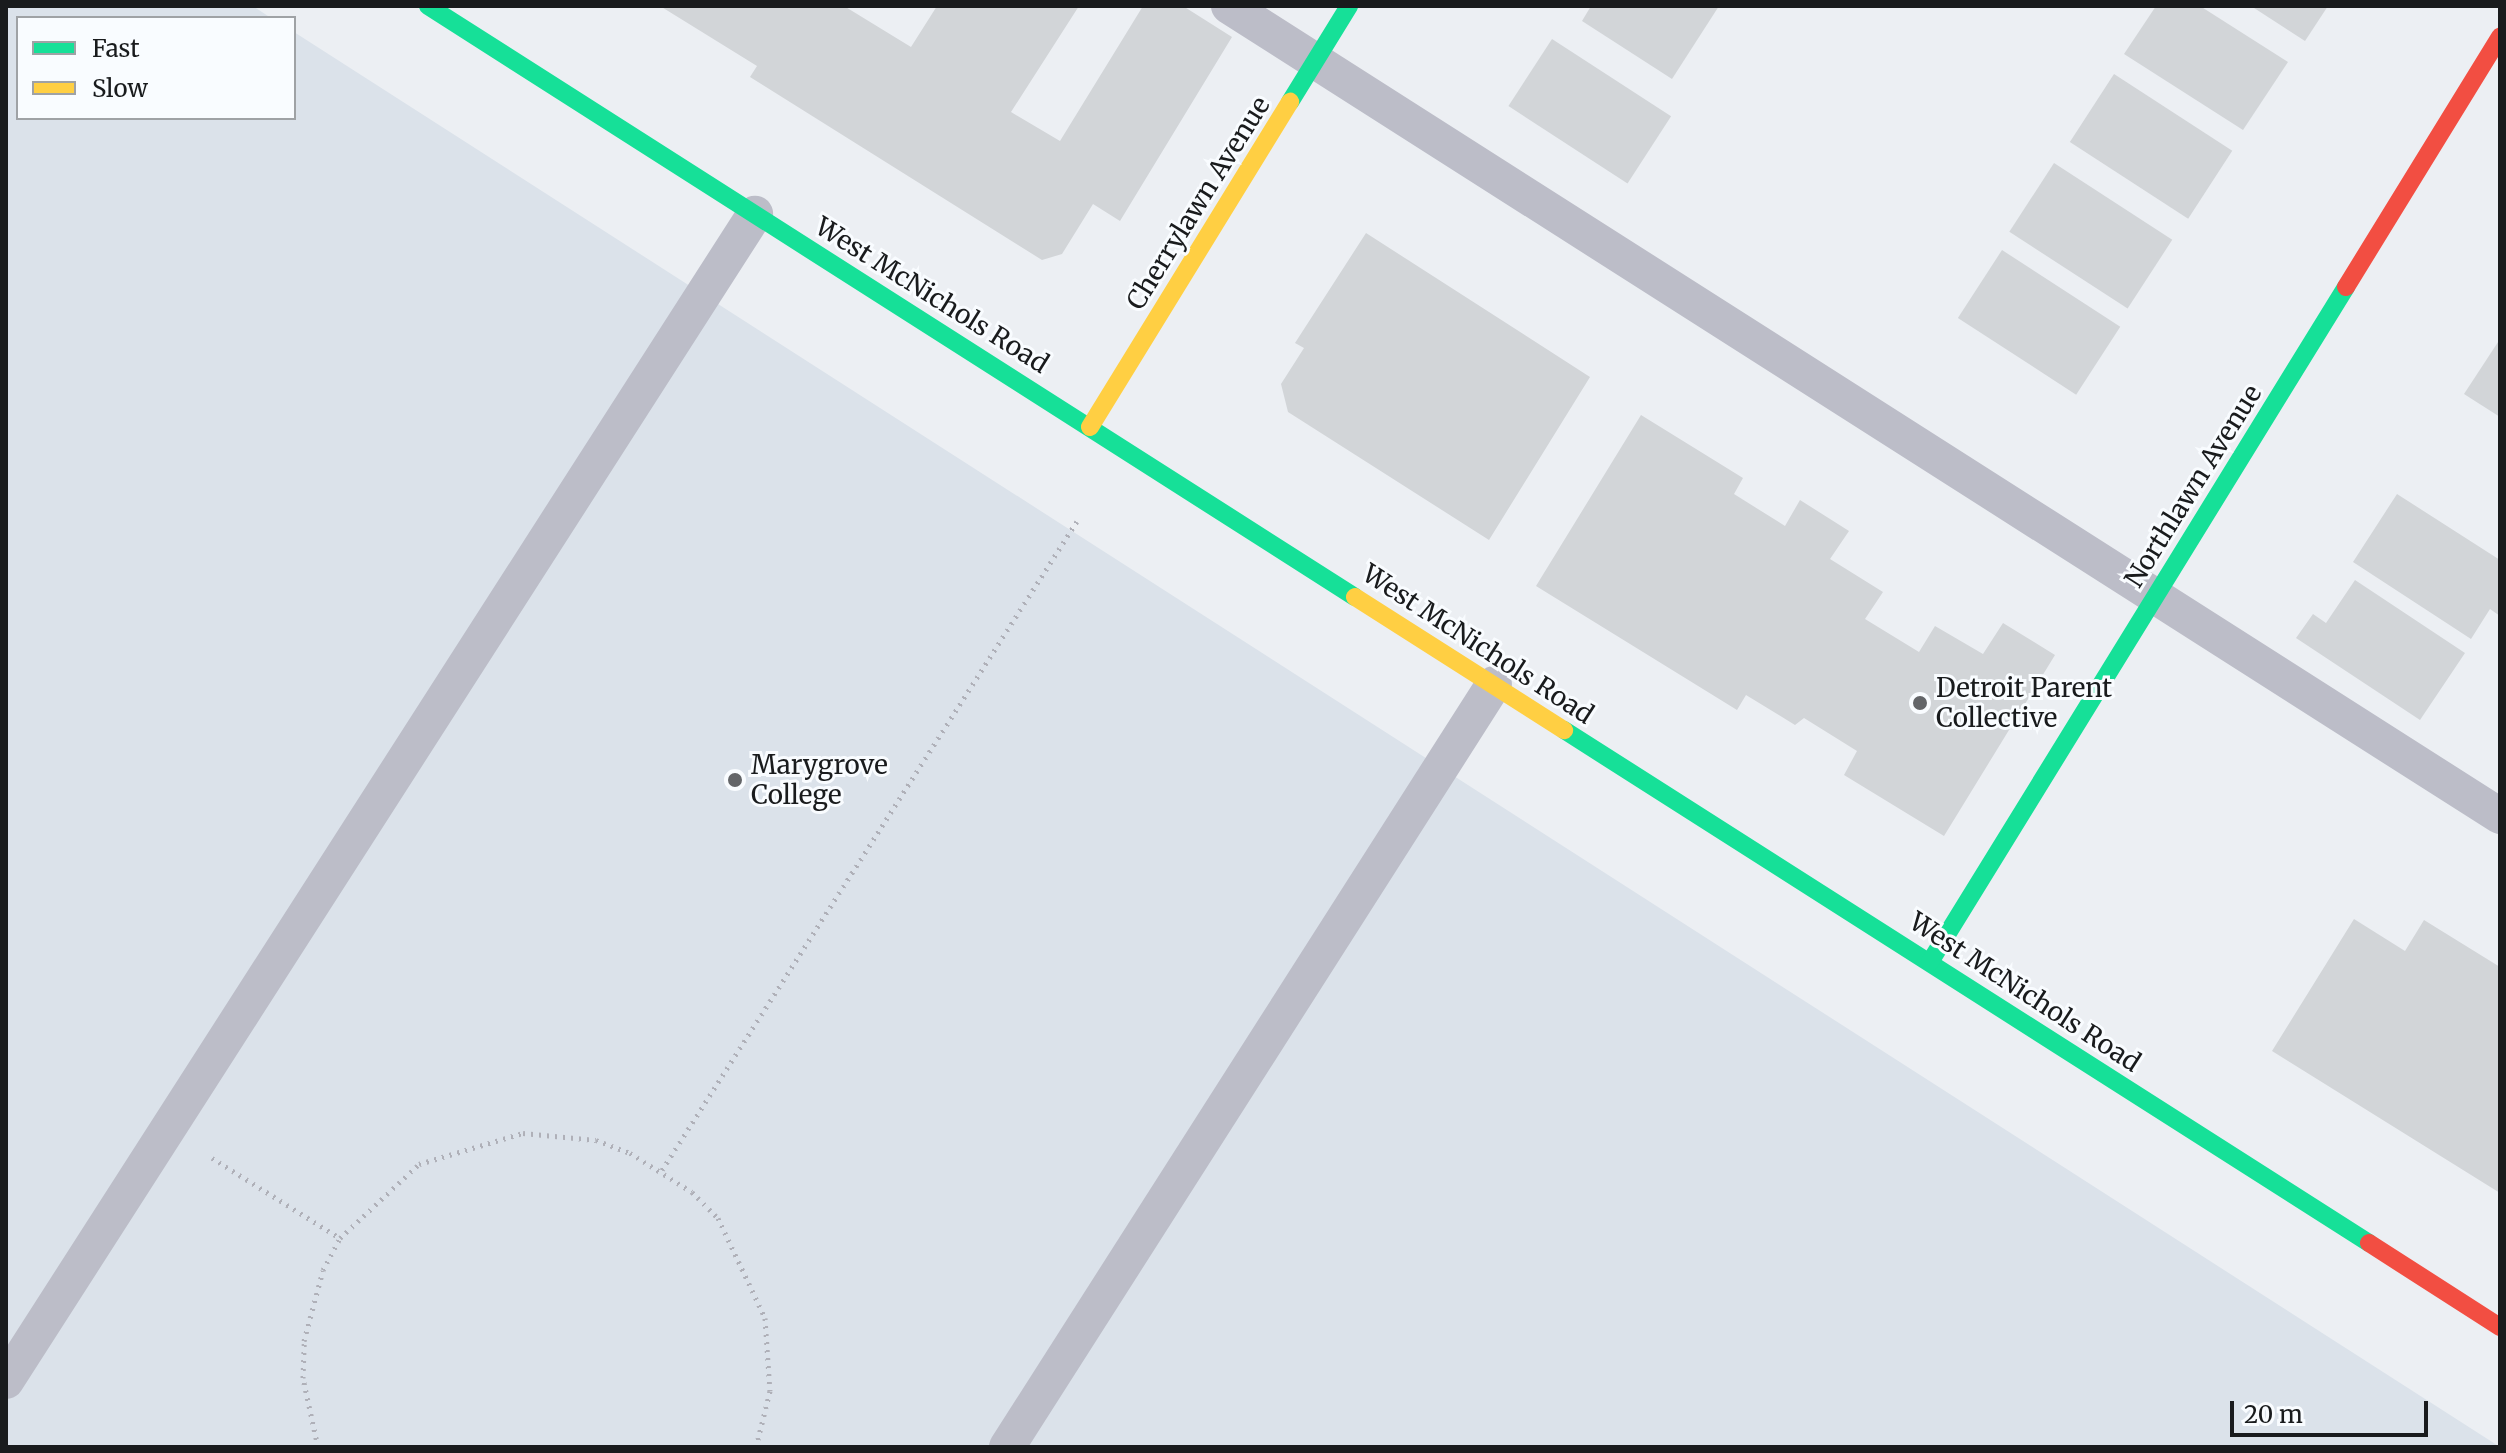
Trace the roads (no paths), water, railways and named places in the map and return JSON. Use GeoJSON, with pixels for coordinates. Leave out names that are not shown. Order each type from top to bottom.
{"type":"FeatureCollection","features":[{"type":"Feature","properties":{"kind":"main road","name":"West McNichols Road"},"geometry":{"type":"LineString","coordinates":[[428,6],[2500,1327]]}},
{"type":"Feature","properties":{"kind":"main road","name":"Cherrylawn Avenue"},"geometry":{"type":"LineString","coordinates":[[1090,427],[1349,6]]}},
{"type":"Feature","properties":{"kind":"main road","name":"Northlawn Avenue"},"geometry":{"type":"LineString","coordinates":[[1930,962],[2500,37]]}},
{"type":"Feature","properties":{"kind":"lane"},"geometry":{"type":"LineString","coordinates":[[1229,6],[2500,816]]}},
{"type":"Feature","properties":{"kind":"lane"},"geometry":{"type":"LineString","coordinates":[[6,1381],[755,214]]}},
{"type":"Feature","properties":{"kind":"lane"},"geometry":{"type":"LineString","coordinates":[[1007,1447],[1494,684]]}},
{"type":"Feature","properties":{"kind":"place","name":"Detroit Parent Collective"},"geometry":{"type":"Point","coordinates":[1920,703]}},
{"type":"Feature","properties":{"kind":"place","name":"Marygrove College"},"geometry":{"type":"Point","coordinates":[735,780]}}]}
